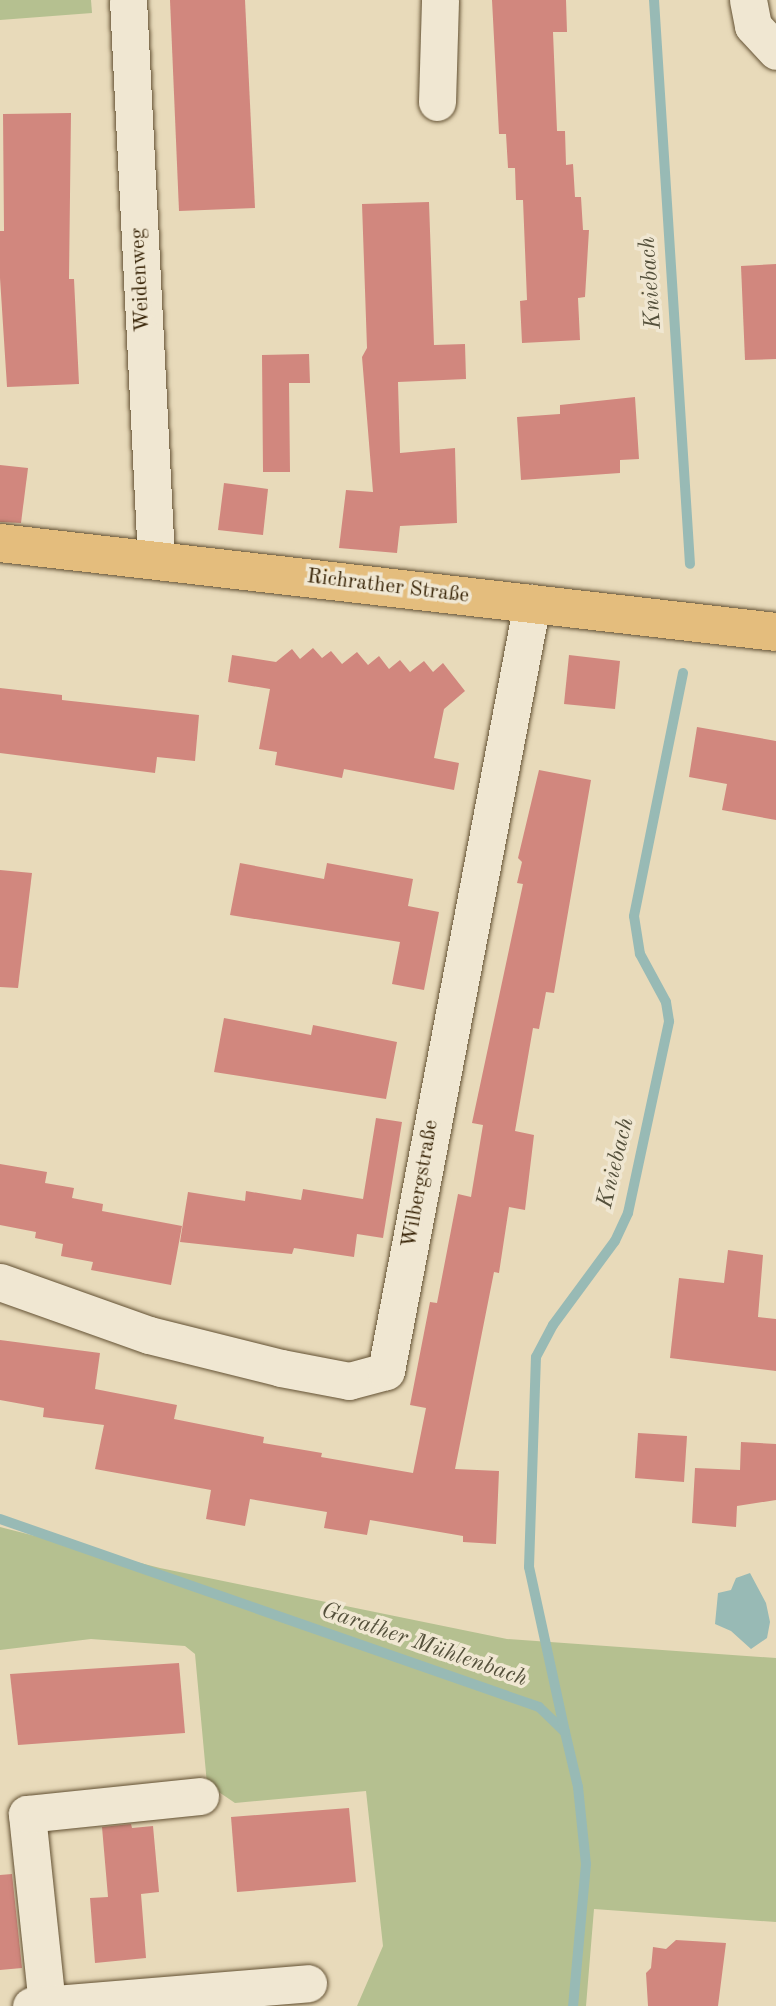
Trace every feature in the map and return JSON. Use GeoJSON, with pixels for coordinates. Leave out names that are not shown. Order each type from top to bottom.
{"type":"FeatureCollection","features":[{"type":"Feature","properties":{"kind":"main road","name":"Richrather Straße"},"geometry":{"type":"LineString","coordinates":[[0,543],[776,632]]}},
{"type":"Feature","properties":{"kind":"street","name":"Weidenweg"},"geometry":{"type":"LineString","coordinates":[[128,0],[156,559]]}},
{"type":"Feature","properties":{"kind":"street"},"geometry":{"type":"LineString","coordinates":[[437,102],[440,0]]}},
{"type":"Feature","properties":{"kind":"street"},"geometry":{"type":"LineString","coordinates":[[748,0],[754,26],[776,51]]}},
{"type":"Feature","properties":{"kind":"street","name":"Wilbergstraße"},"geometry":{"type":"LineString","coordinates":[[0,1282],[149,1335],[281,1368],[349,1381],[386,1371],[532,603]]}},
{"type":"Feature","properties":{"kind":"street"},"geometry":{"type":"LineString","coordinates":[[200,1796],[27,1814],[39,2005],[308,1983]]}},
{"type":"Feature","properties":{"kind":"green space"},"geometry":{"type":"Polygon","coordinates":[[[0,0],[91,0],[92,13],[0,20],[0,0]]]}},
{"type":"Feature","properties":{"kind":"green space"},"geometry":{"type":"Polygon","coordinates":[[[0,1527],[160,1568],[507,1639],[776,1658],[776,1922],[594,1909],[586,2006],[357,2006],[383,1946],[366,1791],[235,1803],[207,1784],[195,1654],[185,1646],[91,1639],[0,1650],[0,1527]]]}},
{"type":"Feature","properties":{"kind":"water"},"geometry":{"type":"Polygon","coordinates":[[[750,1573],[766,1603],[770,1622],[767,1638],[751,1649],[731,1631],[715,1624],[718,1593],[731,1590],[736,1578],[750,1573]]]}},
{"type":"Feature","properties":{"kind":"building"},"geometry":{"type":"Polygon","coordinates":[[[170,0],[245,0],[255,208],[179,211],[170,0]]]}},
{"type":"Feature","properties":{"kind":"building"},"geometry":{"type":"Polygon","coordinates":[[[492,0],[566,0],[567,32],[553,32],[557,131],[565,131],[566,165],[573,164],[575,197],[581,197],[583,230],[589,230],[585,297],[578,298],[580,340],[522,343],[520,301],[527,300],[523,200],[516,200],[515,168],[508,168],[506,134],[499,134],[492,0]]]}},
{"type":"Feature","properties":{"kind":"building"},"geometry":{"type":"Polygon","coordinates":[[[71,113],[69,279],[74,279],[79,384],[7,387],[0,278],[0,231],[4,231],[3,114],[71,113]]]}},
{"type":"Feature","properties":{"kind":"building"},"geometry":{"type":"Polygon","coordinates":[[[429,202],[434,345],[465,344],[466,379],[398,382],[400,453],[455,448],[457,523],[400,526],[397,553],[339,548],[346,490],[373,492],[362,357],[367,348],[362,204],[429,202]]]}},
{"type":"Feature","properties":{"kind":"building"},"geometry":{"type":"Polygon","coordinates":[[[776,264],[776,359],[745,360],[741,266],[776,264]]]}},
{"type":"Feature","properties":{"kind":"building"},"geometry":{"type":"Polygon","coordinates":[[[309,354],[310,383],[289,383],[290,472],[263,472],[262,355],[309,354]]]}},
{"type":"Feature","properties":{"kind":"building"},"geometry":{"type":"Polygon","coordinates":[[[635,397],[639,459],[620,460],[620,473],[521,480],[517,417],[560,414],[560,405],[635,397]]]}},
{"type":"Feature","properties":{"kind":"building"},"geometry":{"type":"Polygon","coordinates":[[[0,465],[28,468],[21,523],[0,522],[0,465]]]}},
{"type":"Feature","properties":{"kind":"building"},"geometry":{"type":"Polygon","coordinates":[[[224,483],[268,489],[263,535],[218,530],[224,483]]]}},
{"type":"Feature","properties":{"kind":"building"},"geometry":{"type":"Polygon","coordinates":[[[313,648],[322,658],[331,651],[342,664],[357,652],[368,665],[379,656],[389,669],[400,660],[410,672],[424,661],[433,672],[443,663],[465,691],[444,709],[434,758],[459,763],[454,790],[344,769],[342,778],[275,765],[277,752],[259,749],[270,689],[228,682],[232,655],[276,662],[292,649],[300,659],[313,648]]]}},
{"type":"Feature","properties":{"kind":"building"},"geometry":{"type":"Polygon","coordinates":[[[569,655],[620,661],[615,709],[564,704],[569,655]]]}},
{"type":"Feature","properties":{"kind":"building"},"geometry":{"type":"Polygon","coordinates":[[[0,688],[62,695],[62,700],[199,715],[195,761],[157,757],[155,773],[0,753],[0,688]]]}},
{"type":"Feature","properties":{"kind":"building"},"geometry":{"type":"Polygon","coordinates":[[[697,727],[776,741],[776,820],[722,810],[727,784],[689,777],[697,727]]]}},
{"type":"Feature","properties":{"kind":"building"},"geometry":{"type":"Polygon","coordinates":[[[539,770],[591,780],[554,993],[546,992],[539,1029],[533,1028],[515,1131],[534,1135],[525,1210],[509,1207],[499,1273],[494,1272],[455,1469],[499,1471],[496,1544],[463,1542],[463,1536],[370,1520],[367,1535],[324,1528],[327,1512],[250,1499],[245,1526],[206,1519],[211,1490],[95,1469],[104,1425],[43,1417],[44,1408],[0,1400],[0,1340],[100,1353],[95,1389],[177,1405],[174,1419],[264,1437],[263,1443],[322,1453],[321,1457],[413,1473],[426,1408],[410,1405],[430,1302],[437,1303],[458,1194],[471,1197],[483,1125],[472,1123],[523,884],[517,883],[522,862],[518,858],[539,770]]]}},
{"type":"Feature","properties":{"kind":"building"},"geometry":{"type":"Polygon","coordinates":[[[240,863],[324,879],[327,863],[413,879],[408,906],[439,912],[424,990],[392,984],[400,942],[230,915],[240,863]]]}},
{"type":"Feature","properties":{"kind":"building"},"geometry":{"type":"Polygon","coordinates":[[[0,870],[32,873],[18,988],[0,987],[0,870]]]}},
{"type":"Feature","properties":{"kind":"building"},"geometry":{"type":"Polygon","coordinates":[[[224,1018],[311,1035],[313,1025],[397,1042],[386,1099],[214,1072],[224,1018]]]}},
{"type":"Feature","properties":{"kind":"building"},"geometry":{"type":"Polygon","coordinates":[[[376,1118],[402,1122],[383,1238],[357,1234],[354,1257],[294,1248],[292,1254],[180,1242],[188,1192],[245,1201],[246,1191],[301,1200],[303,1189],[363,1199],[376,1118]]]}},
{"type":"Feature","properties":{"kind":"building"},"geometry":{"type":"Polygon","coordinates":[[[0,1164],[47,1172],[45,1183],[74,1188],[72,1198],[103,1204],[102,1211],[182,1226],[171,1285],[91,1270],[93,1262],[61,1256],[63,1244],[35,1238],[36,1232],[0,1225],[0,1164]]]}},
{"type":"Feature","properties":{"kind":"building"},"geometry":{"type":"Polygon","coordinates":[[[728,1250],[763,1255],[758,1317],[776,1319],[776,1371],[670,1358],[679,1278],[724,1283],[728,1250]]]}},
{"type":"Feature","properties":{"kind":"building"},"geometry":{"type":"Polygon","coordinates":[[[638,1433],[687,1436],[684,1482],[635,1478],[638,1433]]]}},
{"type":"Feature","properties":{"kind":"building"},"geometry":{"type":"Polygon","coordinates":[[[741,1442],[776,1444],[776,1500],[737,1506],[736,1527],[692,1523],[695,1468],[740,1470],[741,1442]]]}},
{"type":"Feature","properties":{"kind":"building"},"geometry":{"type":"Polygon","coordinates":[[[179,1663],[185,1733],[18,1745],[10,1674],[179,1663]]]}},
{"type":"Feature","properties":{"kind":"building"},"geometry":{"type":"Polygon","coordinates":[[[349,1808],[356,1882],[237,1892],[231,1817],[349,1808]]]}},
{"type":"Feature","properties":{"kind":"building"},"geometry":{"type":"Polygon","coordinates":[[[131,1824],[132,1828],[153,1826],[159,1892],[141,1894],[146,1958],[95,1963],[90,1898],[108,1897],[102,1827],[131,1824]]]}},
{"type":"Feature","properties":{"kind":"building"},"geometry":{"type":"Polygon","coordinates":[[[12,1874],[22,1968],[0,1970],[0,1875],[12,1874]]]}},
{"type":"Feature","properties":{"kind":"building"},"geometry":{"type":"Polygon","coordinates":[[[676,1940],[726,1943],[718,2006],[648,2006],[646,1973],[651,1968],[653,1947],[666,1949],[676,1940]]]}},
{"type":"Feature","properties":{"kind":"waterway","name":"Kniebach"},"geometry":{"type":"LineString","coordinates":[[654,0],[690,564]]}},
{"type":"Feature","properties":{"kind":"waterway","name":"Kniebach"},"geometry":{"type":"LineString","coordinates":[[565,1732],[529,1567],[536,1357],[553,1325],[615,1241],[628,1213],[669,1021],[666,1002],[640,954],[634,916],[683,673]]}},
{"type":"Feature","properties":{"kind":"waterway","name":"Garather Mühlenbach"},"geometry":{"type":"LineString","coordinates":[[0,1519],[539,1707],[565,1732],[578,1787],[586,1864],[573,2006]]}}]}
